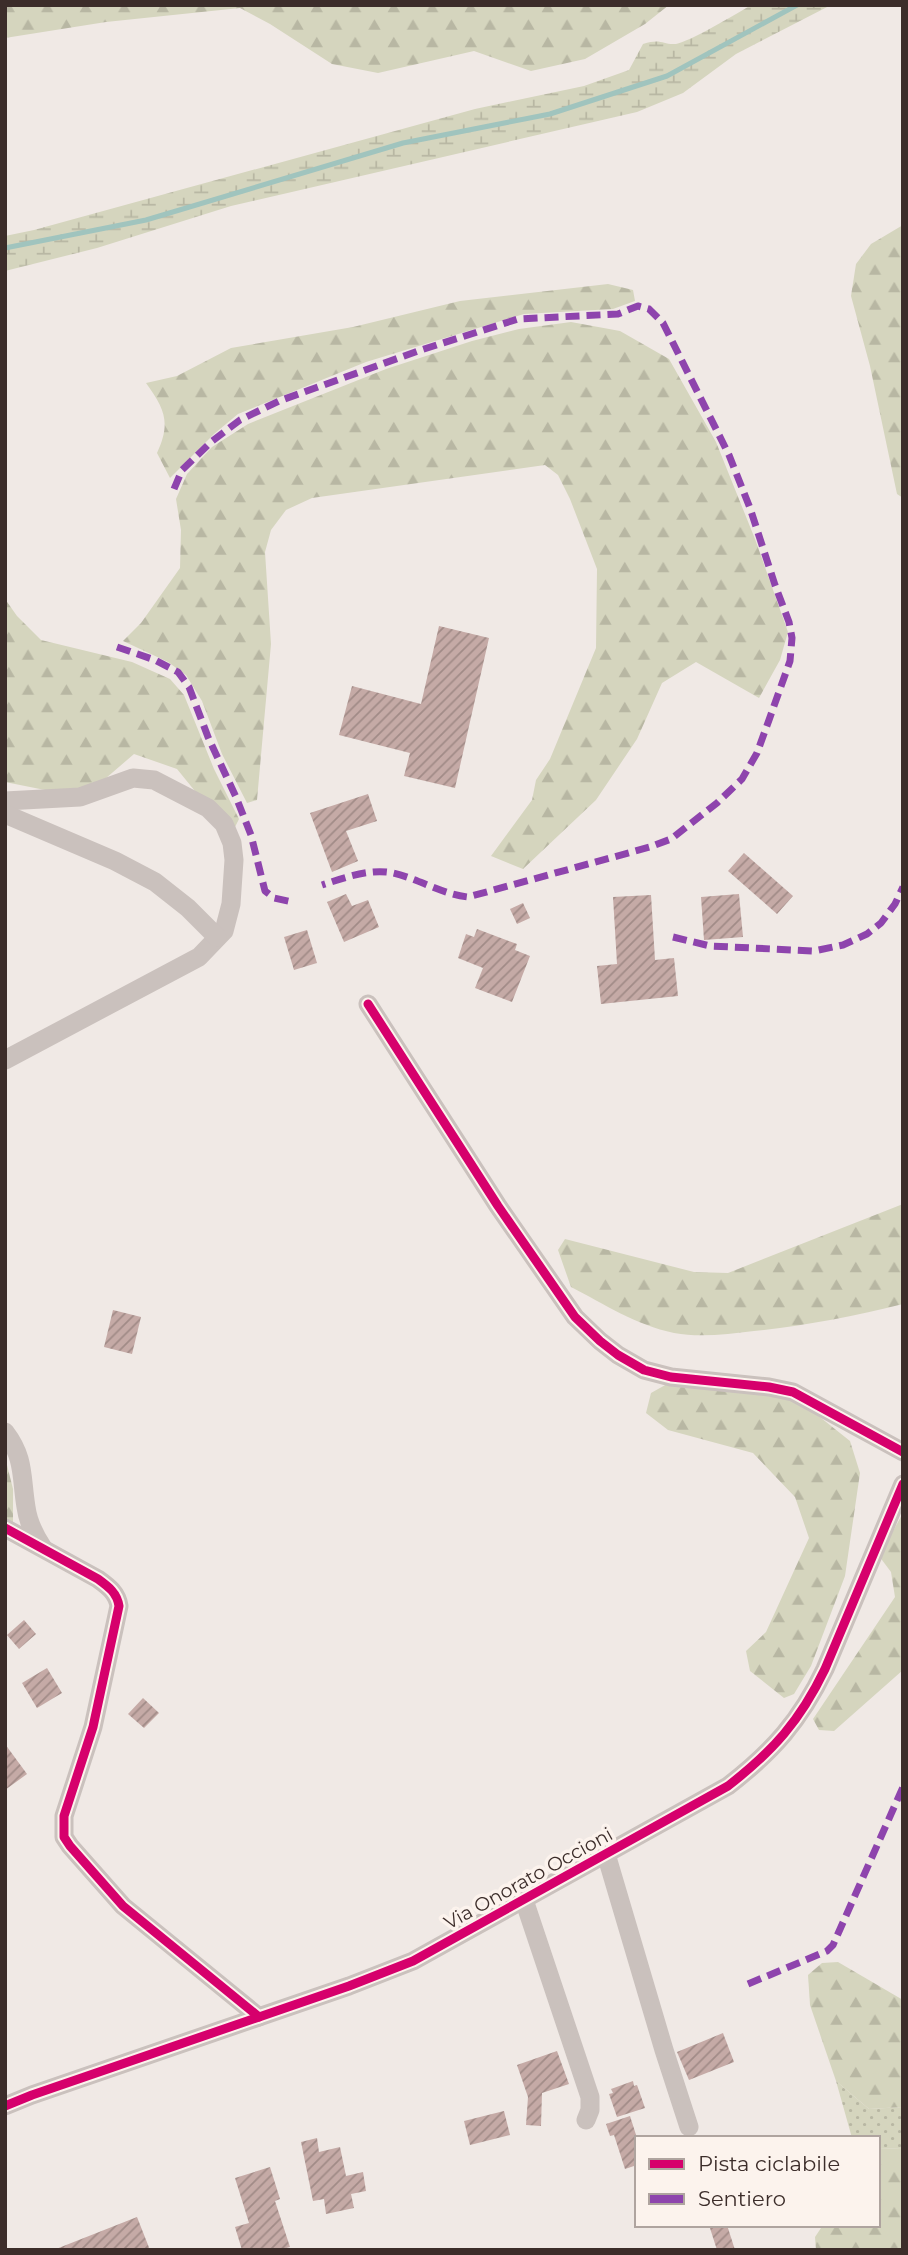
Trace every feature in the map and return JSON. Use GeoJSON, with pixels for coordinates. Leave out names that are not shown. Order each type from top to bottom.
{"type":"FeatureCollection","features":[{"type":"Feature","properties":{"kind":"street"},"geometry":{"type":"LineString","coordinates":[[5,801],[80,797],[133,778],[154,780],[208,808],[225,824],[234,860],[230,904],[224,931],[198,957],[5,1060]]}},
{"type":"Feature","properties":{"kind":"street"},"geometry":{"type":"LineString","coordinates":[[5,814],[115,861],[155,882],[188,908],[217,937]]}},
{"type":"Feature","properties":{"kind":"street"},"geometry":{"type":"LineString","coordinates":[[368,1004],[498,1206],[575,1317],[600,1341],[644,1370],[671,1377],[793,1392],[903,1452]]}},
{"type":"Feature","properties":{"kind":"street"},"geometry":{"type":"LineString","coordinates":[[5,1432],[20,1460],[26,1507],[35,1537],[43,1549]]}},
{"type":"Feature","properties":{"kind":"street","name":"Via Onorato Occioni"},"geometry":{"type":"LineString","coordinates":[[5,2106],[413,1961],[728,1786],[756,1765],[787,1733],[825,1669],[903,1484]]}},
{"type":"Feature","properties":{"kind":"street"},"geometry":{"type":"LineString","coordinates":[[5,1528],[111,1589],[118,1598],[119,1606],[93,1727],[64,1816],[64,1837],[123,1906],[260,2017]]}},
{"type":"Feature","properties":{"kind":"street"},"geometry":{"type":"LineString","coordinates":[[606,1854],[689,2127]]}},
{"type":"Feature","properties":{"kind":"street"},"geometry":{"type":"LineString","coordinates":[[524,1900],[590,2097],[590,2110],[586,2120]]}},
{"type":"Feature","properties":{"kind":"green space"},"geometry":{"type":"Polygon","coordinates":[[[5,5],[669,5],[645,24],[585,59],[531,71],[474,51],[378,73],[332,64],[240,8],[106,22],[5,38],[5,5]]]}},
{"type":"Feature","properties":{"kind":"green space"},"geometry":{"type":"Polygon","coordinates":[[[751,5],[831,5],[736,54],[683,93],[637,112],[231,206],[97,248],[5,271],[5,236],[475,109],[584,86],[629,70],[643,44],[682,42],[751,5]]]}},
{"type":"Feature","properties":{"kind":"green space"},"geometry":{"type":"Polygon","coordinates":[[[903,225],[903,498],[897,494],[870,366],[851,296],[856,264],[871,244],[903,225]]]}},
{"type":"Feature","properties":{"kind":"green space"},"geometry":{"type":"Polygon","coordinates":[[[608,284],[633,290],[635,301],[613,309],[524,314],[366,362],[238,414],[170,478],[157,453],[164,433],[164,416],[146,383],[177,376],[231,348],[353,327],[460,301],[608,284]]]}},
{"type":"Feature","properties":{"kind":"green space"},"geometry":{"type":"Polygon","coordinates":[[[571,322],[620,331],[669,359],[716,442],[788,632],[780,660],[759,698],[696,662],[662,683],[637,739],[596,800],[523,869],[491,856],[532,800],[536,780],[550,759],[596,648],[597,569],[558,475],[545,465],[312,498],[286,510],[271,530],[265,552],[271,644],[257,800],[247,803],[222,754],[202,701],[186,675],[168,662],[123,641],[141,623],[180,568],[181,530],[176,499],[187,474],[212,447],[248,424],[386,369],[519,329],[571,322]]]}},
{"type":"Feature","properties":{"kind":"green space"},"geometry":{"type":"Polygon","coordinates":[[[5,599],[17,616],[41,640],[132,662],[170,679],[184,695],[214,769],[239,819],[234,829],[199,796],[177,769],[134,754],[91,791],[50,791],[5,782],[5,599]]]}},
{"type":"Feature","properties":{"kind":"green space"},"geometry":{"type":"Polygon","coordinates":[[[903,1204],[903,1304],[773,1329],[694,1335],[674,1333],[647,1325],[571,1287],[558,1250],[565,1239],[694,1272],[728,1273],[903,1204]]]}},
{"type":"Feature","properties":{"kind":"green space"},"geometry":{"type":"Polygon","coordinates":[[[667,1384],[778,1394],[806,1406],[850,1441],[860,1473],[845,1576],[811,1666],[794,1694],[784,1698],[750,1671],[746,1651],[766,1632],[809,1538],[795,1497],[753,1453],[668,1430],[646,1413],[651,1393],[667,1384]]]}},
{"type":"Feature","properties":{"kind":"green space"},"geometry":{"type":"Polygon","coordinates":[[[5,1457],[13,1489],[13,1526],[5,1520],[5,1457]]]}},
{"type":"Feature","properties":{"kind":"green space"},"geometry":{"type":"Polygon","coordinates":[[[903,1513],[903,1670],[834,1731],[819,1730],[813,1719],[895,1597],[891,1572],[879,1556],[903,1513]]]}},
{"type":"Feature","properties":{"kind":"green space"},"geometry":{"type":"Polygon","coordinates":[[[838,1962],[903,2000],[903,2107],[869,2109],[836,2081],[810,2005],[808,1975],[822,1963],[838,1962]]]}},
{"type":"Feature","properties":{"kind":"green space"},"geometry":{"type":"Polygon","coordinates":[[[836,2081],[869,2109],[903,2107],[903,2149],[880,2148],[880,2136],[851,2136],[836,2081]]]}},
{"type":"Feature","properties":{"kind":"green space"},"geometry":{"type":"Polygon","coordinates":[[[880,2148],[903,2149],[903,2250],[816,2250],[815,2237],[822,2227],[880,2227],[880,2148]]]}},
{"type":"Feature","properties":{"kind":"building"},"geometry":{"type":"Polygon","coordinates":[[[439,626],[489,638],[455,788],[404,776],[410,753],[339,735],[352,686],[421,704],[439,626]]]}},
{"type":"Feature","properties":{"kind":"building"},"geometry":{"type":"Polygon","coordinates":[[[368,794],[377,821],[346,831],[358,861],[332,872],[310,813],[368,794]]]}},
{"type":"Feature","properties":{"kind":"building"},"geometry":{"type":"Polygon","coordinates":[[[744,853],[793,896],[777,914],[728,871],[744,853]]]}},
{"type":"Feature","properties":{"kind":"building"},"geometry":{"type":"Polygon","coordinates":[[[346,894],[352,906],[368,900],[379,927],[344,942],[327,902],[346,894]]]}},
{"type":"Feature","properties":{"kind":"building"},"geometry":{"type":"Polygon","coordinates":[[[739,894],[743,937],[704,940],[701,897],[739,894]]]}},
{"type":"Feature","properties":{"kind":"building"},"geometry":{"type":"Polygon","coordinates":[[[651,895],[655,960],[674,958],[678,996],[601,1004],[597,966],[617,964],[613,897],[651,895]]]}},
{"type":"Feature","properties":{"kind":"building"},"geometry":{"type":"Polygon","coordinates":[[[523,903],[530,918],[517,924],[510,909],[523,903]]]}},
{"type":"Feature","properties":{"kind":"building"},"geometry":{"type":"Polygon","coordinates":[[[477,929],[517,944],[515,950],[530,956],[512,1002],[475,988],[483,968],[458,958],[466,934],[474,937],[477,929]]]}},
{"type":"Feature","properties":{"kind":"building"},"geometry":{"type":"Polygon","coordinates":[[[307,930],[317,963],[294,970],[284,937],[307,930]]]}},
{"type":"Feature","properties":{"kind":"building"},"geometry":{"type":"Polygon","coordinates":[[[113,1310],[141,1317],[132,1354],[104,1347],[113,1310]]]}},
{"type":"Feature","properties":{"kind":"building"},"geometry":{"type":"Polygon","coordinates":[[[24,1620],[36,1634],[19,1649],[7,1635],[24,1620]]]}},
{"type":"Feature","properties":{"kind":"building"},"geometry":{"type":"Polygon","coordinates":[[[47,1668],[62,1693],[37,1708],[22,1683],[47,1668]]]}},
{"type":"Feature","properties":{"kind":"building"},"geometry":{"type":"Polygon","coordinates":[[[143,1698],[159,1713],[144,1728],[128,1714],[143,1698]]]}},
{"type":"Feature","properties":{"kind":"building"},"geometry":{"type":"Polygon","coordinates":[[[5,1744],[27,1774],[5,1790],[5,1744]]]}},
{"type":"Feature","properties":{"kind":"building"},"geometry":{"type":"Polygon","coordinates":[[[723,2033],[734,2062],[689,2080],[677,2052],[723,2033]]]}},
{"type":"Feature","properties":{"kind":"building"},"geometry":{"type":"Polygon","coordinates":[[[557,2051],[569,2084],[542,2093],[541,2126],[526,2125],[528,2097],[517,2065],[557,2051]]]}},
{"type":"Feature","properties":{"kind":"building"},"geometry":{"type":"Polygon","coordinates":[[[633,2081],[645,2108],[617,2117],[609,2094],[613,2093],[611,2089],[633,2081]]]}},
{"type":"Feature","properties":{"kind":"building"},"geometry":{"type":"Polygon","coordinates":[[[504,2111],[510,2135],[470,2145],[464,2121],[504,2111]]]}},
{"type":"Feature","properties":{"kind":"building"},"geometry":{"type":"Polygon","coordinates":[[[630,2116],[636,2136],[635,2166],[625,2169],[614,2135],[610,2136],[606,2124],[630,2116]]]}},
{"type":"Feature","properties":{"kind":"building"},"geometry":{"type":"Polygon","coordinates":[[[317,2138],[319,2152],[340,2147],[346,2176],[363,2172],[366,2191],[351,2194],[354,2208],[326,2214],[324,2199],[313,2201],[301,2142],[317,2138]]]}},
{"type":"Feature","properties":{"kind":"building"},"geometry":{"type":"Polygon","coordinates":[[[270,2167],[280,2199],[275,2201],[290,2247],[279,2250],[242,2250],[235,2227],[249,2223],[235,2178],[270,2167]]]}},
{"type":"Feature","properties":{"kind":"building"},"geometry":{"type":"Polygon","coordinates":[[[137,2217],[150,2250],[56,2250],[56,2249],[137,2217]]]}},
{"type":"Feature","properties":{"kind":"building"},"geometry":{"type":"Polygon","coordinates":[[[710,2227],[728,2227],[735,2250],[717,2250],[710,2227]]]}},
{"type":"Feature","properties":{"kind":"waterway"},"geometry":{"type":"LineString","coordinates":[[5,248],[146,220],[403,143],[550,114],[667,76],[797,5]]}},
{"type":"Feature","properties":{"kind":"marked path"},"geometry":{"type":"LineString","coordinates":[[174,489],[182,470],[211,442],[240,420],[279,401],[421,350],[518,319],[618,314],[638,306],[649,309],[663,323],[729,455],[750,508],[789,622],[792,638],[790,661],[757,753],[742,779],[717,803],[671,839],[650,847],[468,897],[384,872],[357,874],[322,885]]}},
{"type":"Feature","properties":{"kind":"marked path"},"geometry":{"type":"LineString","coordinates":[[117,647],[155,660],[178,672],[189,687],[251,835],[265,891],[274,898],[292,902]]}},
{"type":"Feature","properties":{"kind":"marked path"},"geometry":{"type":"LineString","coordinates":[[673,937],[710,946],[814,951],[843,945],[867,934],[881,923],[903,887]]}},
{"type":"Feature","properties":{"kind":"marked path"},"geometry":{"type":"LineString","coordinates":[[748,1984],[827,1951],[833,1945],[903,1787]]}},
{"type":"Feature","properties":{"kind":"cycle path"},"geometry":{"type":"LineString","coordinates":[[368,1004],[498,1206],[575,1317],[600,1341],[644,1370],[671,1377],[793,1392],[903,1452]]}},
{"type":"Feature","properties":{"kind":"cycle path"},"geometry":{"type":"LineString","coordinates":[[5,2106],[349,1986],[413,1961],[728,1786],[784,1734],[816,1688],[903,1484]]}},
{"type":"Feature","properties":{"kind":"cycle path"},"geometry":{"type":"LineString","coordinates":[[5,1528],[98,1579],[112,1591],[119,1606],[93,1727],[64,1816],[64,1837],[123,1906],[259,2017]]}}]}
